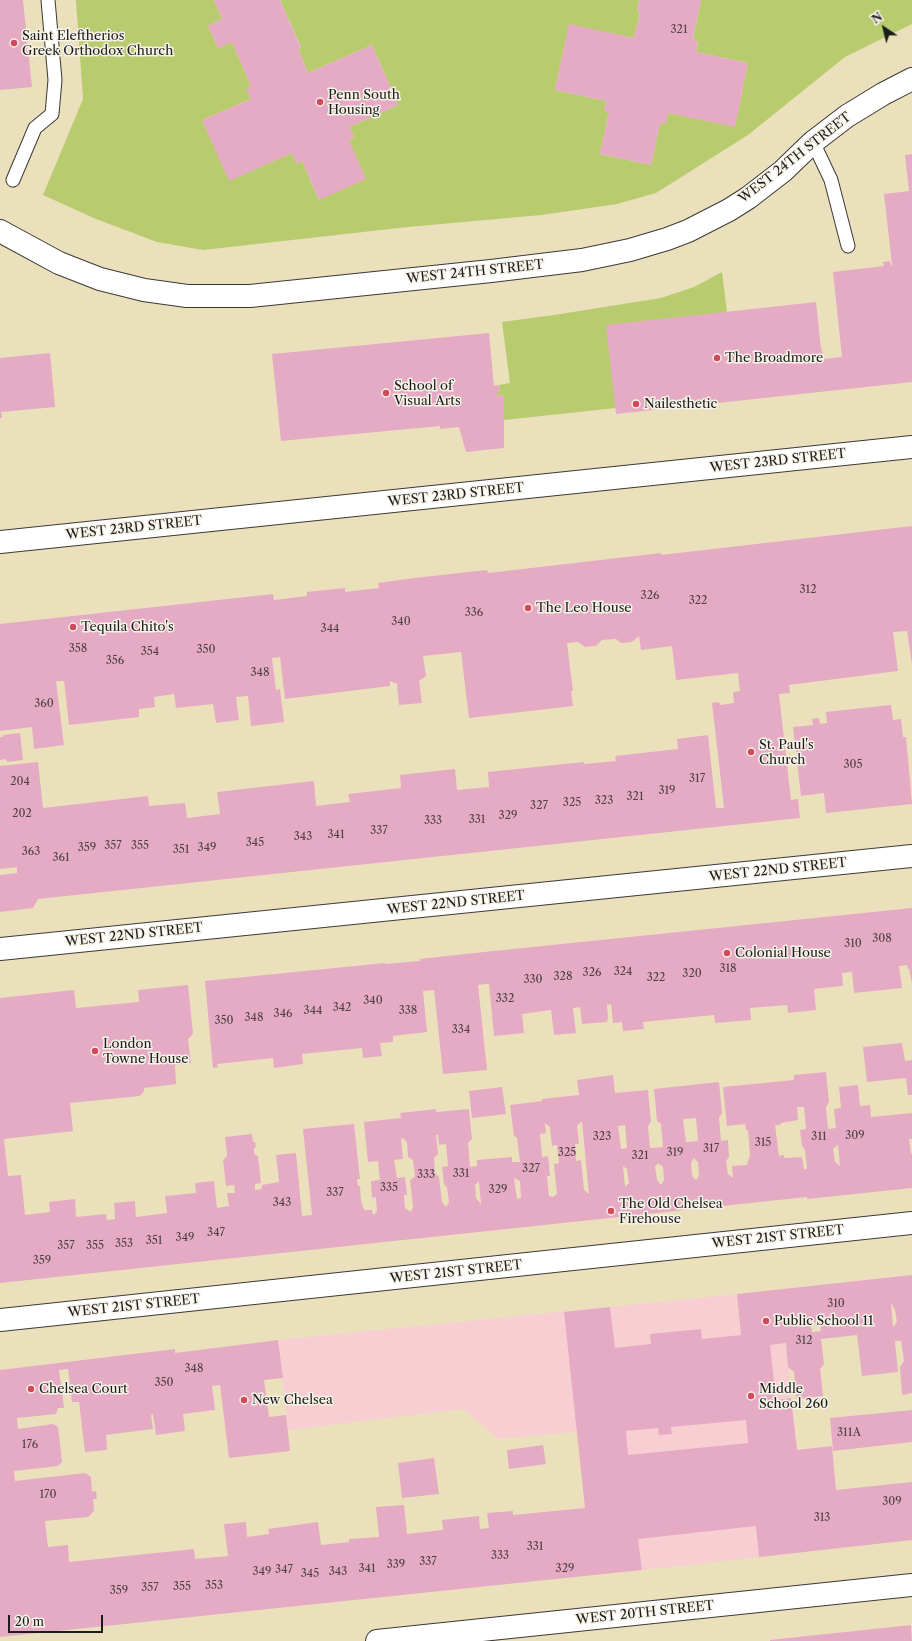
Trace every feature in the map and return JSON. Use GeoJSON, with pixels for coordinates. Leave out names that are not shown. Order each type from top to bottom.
{"type":"FeatureCollection","features":[{"type":"Feature","properties":{"kind":"street","name":"WEST 24TH STREET"},"geometry":{"type":"LineString","coordinates":[[0,230],[59,263],[100,278],[144,290],[188,296],[250,296],[491,271],[605,256],[648,246],[688,231],[729,210],[748,198],[783,171],[813,142],[866,104],[912,79]]}},
{"type":"Feature","properties":{"kind":"street","name":"WEST 23RD STREET"},"geometry":{"type":"LineString","coordinates":[[0,542],[912,447]]}},
{"type":"Feature","properties":{"kind":"street","name":"WEST 22ND STREET"},"geometry":{"type":"LineString","coordinates":[[0,949],[912,856]]}},
{"type":"Feature","properties":{"kind":"street","name":"WEST 21ST STREET"},"geometry":{"type":"LineString","coordinates":[[0,1320],[912,1223]]}},
{"type":"Feature","properties":{"kind":"street","name":"WEST 20TH STREET"},"geometry":{"type":"LineString","coordinates":[[377,1641],[912,1585]]}},
{"type":"Feature","properties":{"kind":"lane"},"geometry":{"type":"LineString","coordinates":[[13,180],[35,128],[52,114],[55,80],[48,0]]}},
{"type":"Feature","properties":{"kind":"lane"},"geometry":{"type":"LineString","coordinates":[[813,142],[831,180],[848,246]]}},
{"type":"Feature","properties":{"kind":"shaded area"},"geometry":{"type":"Polygon","coordinates":[[[780,1290],[808,1552],[642,1570],[585,1508],[577,1432],[498,1439],[463,1409],[288,1430],[278,1340],[780,1290]]]}},
{"type":"Feature","properties":{"kind":"green space"},"geometry":{"type":"Polygon","coordinates":[[[76,0],[214,0],[222,19],[208,26],[218,48],[232,42],[251,86],[251,99],[202,120],[230,180],[292,153],[296,163],[302,161],[319,200],[349,140],[354,137],[349,127],[398,105],[372,45],[308,73],[298,49],[301,47],[280,0],[639,0],[637,12],[640,13],[634,38],[569,25],[555,90],[606,101],[604,111],[609,112],[600,154],[651,165],[660,123],[668,113],[735,126],[748,63],[696,52],[698,42],[693,40],[701,0],[912,0],[912,24],[845,57],[748,135],[656,193],[617,204],[542,215],[408,227],[203,250],[157,242],[96,219],[43,195],[83,99],[76,0]]]}},
{"type":"Feature","properties":{"kind":"green space"},"geometry":{"type":"Polygon","coordinates":[[[722,272],[727,312],[616,408],[504,420],[504,395],[497,396],[497,392],[500,391],[499,385],[510,383],[502,322],[661,298],[694,287],[722,272]]]}},
{"type":"Feature","properties":{"kind":"building","name":"Saint Eleftherios Greek Orthodox Church"},"geometry":{"type":"Polygon","coordinates":[[[0,0],[23,0],[32,87],[0,90],[0,0]]]}},
{"type":"Feature","properties":{"kind":"building","name":"Penn South Housing"},"geometry":{"type":"Polygon","coordinates":[[[214,0],[280,0],[301,48],[298,49],[308,73],[372,45],[398,105],[349,127],[354,137],[349,140],[366,179],[319,200],[302,161],[296,163],[292,153],[229,181],[202,120],[251,99],[246,88],[251,86],[232,42],[218,48],[208,26],[222,19],[214,0]]]}},
{"type":"Feature","properties":{"kind":"building"},"geometry":{"type":"Polygon","coordinates":[[[639,0],[701,0],[693,40],[698,41],[696,52],[748,63],[735,127],[668,113],[666,124],[660,123],[651,165],[600,154],[609,112],[604,111],[606,101],[555,90],[569,24],[634,38],[640,13],[637,12],[639,0]]]}},
{"type":"Feature","properties":{"kind":"building","name":"The Broadmore"},"geometry":{"type":"Polygon","coordinates":[[[912,154],[912,382],[616,414],[606,325],[816,302],[823,359],[842,357],[833,272],[884,266],[883,262],[890,261],[891,266],[892,265],[884,194],[909,191],[905,155],[912,154]]]}},
{"type":"Feature","properties":{"kind":"building","name":"School of Visual Arts"},"geometry":{"type":"Polygon","coordinates":[[[489,333],[494,386],[499,385],[500,391],[497,392],[497,396],[504,395],[504,448],[466,452],[459,427],[440,429],[440,426],[281,441],[272,354],[489,333]]]}},
{"type":"Feature","properties":{"kind":"building"},"geometry":{"type":"Polygon","coordinates":[[[50,353],[55,407],[1,412],[2,418],[0,418],[0,358],[50,353]]]}},
{"type":"Feature","properties":{"kind":"building"},"geometry":{"type":"Polygon","coordinates":[[[912,526],[912,664],[907,631],[893,632],[898,671],[789,685],[790,693],[779,694],[791,800],[798,799],[800,818],[38,899],[33,908],[0,912],[0,875],[17,873],[17,867],[0,869],[0,766],[38,762],[43,808],[148,796],[149,806],[185,803],[187,818],[220,814],[217,792],[314,781],[316,806],[350,802],[348,794],[401,788],[400,775],[455,769],[457,790],[489,787],[488,772],[584,762],[584,764],[616,761],[615,756],[678,749],[677,739],[708,735],[716,808],[724,808],[712,703],[719,702],[720,705],[734,703],[733,692],[740,691],[738,673],[676,680],[672,646],[641,650],[639,636],[632,642],[621,643],[616,639],[602,640],[596,646],[585,647],[578,642],[567,643],[573,691],[571,691],[573,706],[469,718],[461,652],[423,656],[426,676],[419,681],[422,703],[399,705],[397,684],[390,681],[390,686],[285,699],[280,657],[272,658],[276,690],[280,689],[284,722],[251,726],[248,696],[236,697],[239,720],[216,723],[213,704],[176,708],[174,694],[154,697],[155,707],[139,709],[139,717],[69,725],[64,681],[56,681],[64,745],[34,749],[32,727],[0,731],[0,624],[273,594],[274,600],[307,596],[307,592],[345,588],[345,592],[379,588],[378,583],[414,578],[487,570],[488,573],[661,553],[661,555],[912,526]]]}},
{"type":"Feature","properties":{"kind":"building"},"geometry":{"type":"Polygon","coordinates":[[[891,705],[893,720],[901,719],[903,737],[906,737],[912,804],[826,813],[824,793],[801,796],[793,727],[813,725],[812,719],[819,718],[820,724],[827,723],[826,712],[891,705]]]}},
{"type":"Feature","properties":{"kind":"building"},"geometry":{"type":"Polygon","coordinates":[[[20,733],[23,760],[7,762],[6,759],[0,760],[0,737],[3,737],[3,735],[20,733]]]}},
{"type":"Feature","properties":{"kind":"building"},"geometry":{"type":"Polygon","coordinates":[[[912,908],[912,983],[907,965],[899,966],[902,988],[854,993],[852,972],[842,973],[843,986],[814,989],[816,1010],[788,1013],[787,1005],[750,1008],[751,1020],[715,1023],[714,1015],[643,1022],[644,1029],[623,1031],[622,1022],[613,1023],[611,1004],[607,1005],[607,1022],[582,1024],[580,1007],[573,1008],[576,1033],[554,1035],[551,1010],[522,1014],[524,1033],[494,1036],[489,984],[487,984],[478,985],[487,1070],[443,1074],[434,990],[423,991],[427,1032],[393,1036],[393,1042],[380,1043],[382,1056],[363,1058],[362,1048],[302,1054],[303,1064],[274,1068],[273,1058],[217,1064],[218,1067],[213,1068],[205,981],[385,963],[420,961],[420,959],[484,952],[912,908]]]}},
{"type":"Feature","properties":{"kind":"building"},"geometry":{"type":"Polygon","coordinates":[[[188,985],[193,1034],[188,1039],[191,1063],[175,1065],[176,1084],[144,1088],[144,1091],[140,1096],[70,1103],[73,1131],[4,1139],[8,1176],[21,1175],[25,1215],[50,1212],[49,1202],[75,1199],[76,1217],[106,1214],[107,1220],[115,1219],[114,1203],[135,1201],[136,1217],[167,1213],[165,1196],[196,1193],[195,1183],[214,1181],[217,1208],[229,1206],[227,1193],[235,1193],[234,1185],[226,1186],[223,1160],[227,1156],[225,1137],[252,1134],[253,1142],[255,1142],[256,1147],[254,1148],[254,1154],[258,1156],[261,1183],[255,1184],[255,1190],[262,1189],[262,1185],[279,1182],[276,1155],[296,1153],[302,1216],[312,1215],[303,1129],[354,1124],[360,1179],[357,1179],[358,1186],[360,1186],[361,1201],[364,1210],[372,1210],[373,1215],[377,1212],[376,1197],[372,1198],[371,1181],[380,1180],[378,1161],[368,1162],[364,1122],[401,1118],[400,1113],[436,1109],[436,1112],[469,1109],[472,1139],[468,1143],[470,1167],[477,1166],[477,1160],[512,1157],[512,1162],[520,1162],[517,1138],[514,1136],[510,1105],[542,1101],[542,1099],[579,1095],[577,1080],[613,1075],[615,1093],[648,1090],[651,1122],[648,1126],[650,1148],[663,1147],[661,1124],[657,1121],[654,1089],[719,1082],[722,1113],[719,1118],[721,1141],[728,1140],[729,1157],[726,1161],[728,1174],[733,1178],[732,1166],[747,1165],[750,1155],[748,1130],[746,1130],[745,1124],[727,1126],[723,1087],[794,1080],[794,1075],[826,1072],[829,1102],[826,1107],[828,1129],[836,1128],[834,1109],[841,1108],[839,1087],[858,1085],[860,1106],[870,1105],[871,1117],[912,1113],[912,1139],[909,1139],[911,1154],[912,1153],[912,1188],[807,1199],[807,1197],[0,1283],[0,998],[74,990],[76,1008],[139,1002],[138,990],[188,985]],[[797,1107],[798,1120],[781,1123],[780,1125],[775,1125],[779,1156],[784,1155],[784,1158],[802,1157],[804,1169],[807,1169],[805,1150],[802,1146],[800,1130],[806,1129],[804,1107],[797,1107]],[[696,1118],[683,1119],[686,1142],[698,1141],[696,1118]],[[582,1121],[577,1126],[579,1144],[575,1144],[576,1161],[581,1160],[584,1190],[589,1194],[582,1121]],[[545,1123],[546,1133],[540,1134],[542,1157],[548,1156],[550,1176],[547,1176],[549,1196],[553,1197],[557,1194],[554,1164],[559,1163],[557,1145],[552,1146],[550,1127],[545,1123]],[[625,1125],[618,1126],[621,1149],[627,1148],[625,1125]],[[436,1135],[438,1154],[434,1158],[435,1173],[439,1177],[442,1202],[446,1207],[449,1202],[447,1188],[444,1184],[442,1167],[448,1166],[446,1144],[439,1145],[438,1135],[436,1135]],[[403,1138],[401,1139],[403,1159],[394,1160],[397,1178],[405,1177],[407,1195],[404,1195],[405,1208],[411,1212],[413,1207],[410,1180],[415,1177],[413,1160],[408,1157],[407,1142],[403,1138]],[[838,1145],[833,1149],[835,1162],[840,1166],[838,1145]],[[694,1158],[691,1163],[692,1176],[696,1180],[699,1176],[698,1162],[694,1158]],[[658,1163],[655,1167],[657,1180],[661,1185],[664,1180],[663,1167],[658,1163]],[[623,1166],[625,1187],[629,1183],[627,1169],[623,1166]],[[514,1178],[517,1199],[521,1198],[520,1181],[514,1178]],[[479,1181],[475,1185],[476,1198],[481,1204],[479,1181]]]}},
{"type":"Feature","properties":{"kind":"building"},"geometry":{"type":"Polygon","coordinates":[[[902,1043],[905,1061],[912,1060],[912,1095],[908,1095],[906,1078],[867,1082],[863,1047],[902,1043]]]}},
{"type":"Feature","properties":{"kind":"building"},"geometry":{"type":"Polygon","coordinates":[[[502,1087],[506,1114],[472,1118],[469,1091],[502,1087]]]}},
{"type":"Feature","properties":{"kind":"building"},"geometry":{"type":"Polygon","coordinates":[[[912,1275],[912,1393],[902,1395],[900,1367],[904,1361],[901,1341],[895,1341],[898,1372],[862,1376],[857,1335],[821,1339],[824,1364],[820,1369],[823,1396],[796,1399],[794,1372],[788,1367],[786,1343],[770,1345],[776,1400],[791,1398],[797,1450],[832,1446],[836,1490],[912,1482],[912,1540],[759,1557],[756,1526],[638,1539],[642,1570],[0,1637],[0,1370],[175,1349],[175,1353],[278,1340],[283,1378],[264,1380],[269,1417],[286,1415],[290,1451],[229,1458],[220,1385],[212,1386],[215,1410],[183,1414],[185,1431],[156,1435],[153,1414],[151,1415],[153,1429],[106,1435],[107,1450],[85,1452],[79,1402],[72,1402],[68,1369],[59,1370],[64,1408],[58,1408],[56,1414],[17,1418],[18,1429],[53,1424],[58,1427],[62,1462],[58,1466],[14,1471],[15,1481],[85,1473],[91,1477],[92,1492],[96,1491],[97,1499],[93,1499],[94,1511],[88,1517],[45,1521],[48,1547],[68,1545],[69,1562],[194,1549],[195,1559],[228,1556],[224,1524],[246,1522],[247,1537],[269,1534],[268,1529],[318,1522],[321,1545],[349,1542],[349,1539],[379,1537],[376,1507],[404,1505],[407,1534],[443,1530],[442,1520],[479,1516],[480,1529],[489,1528],[487,1513],[513,1511],[513,1515],[585,1508],[564,1312],[610,1307],[615,1348],[651,1344],[650,1334],[701,1329],[702,1339],[741,1335],[737,1294],[912,1275]],[[891,1303],[893,1327],[897,1322],[895,1310],[891,1303]],[[811,1323],[812,1332],[821,1331],[820,1323],[811,1323]],[[746,1420],[671,1427],[672,1434],[659,1435],[658,1428],[626,1431],[628,1455],[748,1443],[746,1420]]]}},
{"type":"Feature","properties":{"kind":"building"},"geometry":{"type":"Polygon","coordinates":[[[912,1410],[912,1442],[833,1451],[830,1418],[912,1410]]]}},
{"type":"Feature","properties":{"kind":"building"},"geometry":{"type":"Polygon","coordinates":[[[543,1445],[546,1464],[509,1469],[507,1450],[543,1445]]]}},
{"type":"Feature","properties":{"kind":"building"},"geometry":{"type":"Polygon","coordinates":[[[434,1458],[439,1494],[402,1498],[398,1463],[434,1458]]]}},
{"type":"Feature","properties":{"kind":"building"},"geometry":{"type":"Polygon","coordinates":[[[911,1625],[912,1641],[770,1641],[770,1640],[911,1625]]]}},
{"type":"Feature","properties":{"kind":"place","name":"Saint Eleftherios Greek Orthodox Church"},"geometry":{"type":"Point","coordinates":[14,43]}},
{"type":"Feature","properties":{"kind":"place","name":"Penn South Housing"},"geometry":{"type":"Point","coordinates":[320,102]}},
{"type":"Feature","properties":{"kind":"place","name":"The Broadmore"},"geometry":{"type":"Point","coordinates":[717,358]}},
{"type":"Feature","properties":{"kind":"place","name":"School of Visual Arts"},"geometry":{"type":"Point","coordinates":[386,393]}},
{"type":"Feature","properties":{"kind":"place","name":"Nailesthetic"},"geometry":{"type":"Point","coordinates":[636,404]}},
{"type":"Feature","properties":{"kind":"place","name":"The Leo House"},"geometry":{"type":"Point","coordinates":[528,608]}},
{"type":"Feature","properties":{"kind":"place","name":"Tequila Chito's"},"geometry":{"type":"Point","coordinates":[73,627]}},
{"type":"Feature","properties":{"kind":"place","name":"St. Paul's Church"},"geometry":{"type":"Point","coordinates":[751,752]}},
{"type":"Feature","properties":{"kind":"place","name":"Colonial House"},"geometry":{"type":"Point","coordinates":[727,953]}},
{"type":"Feature","properties":{"kind":"place","name":"London Towne House"},"geometry":{"type":"Point","coordinates":[95,1051]}},
{"type":"Feature","properties":{"kind":"place","name":"The Old Chelsea Firehouse"},"geometry":{"type":"Point","coordinates":[611,1211]}},
{"type":"Feature","properties":{"kind":"place","name":"Public School 11"},"geometry":{"type":"Point","coordinates":[766,1321]}},
{"type":"Feature","properties":{"kind":"place","name":"Chelsea Court"},"geometry":{"type":"Point","coordinates":[31,1389]}},
{"type":"Feature","properties":{"kind":"place","name":"Middle School 260"},"geometry":{"type":"Point","coordinates":[751,1396]}},
{"type":"Feature","properties":{"kind":"place","name":"New Chelsea"},"geometry":{"type":"Point","coordinates":[244,1400]}}]}
